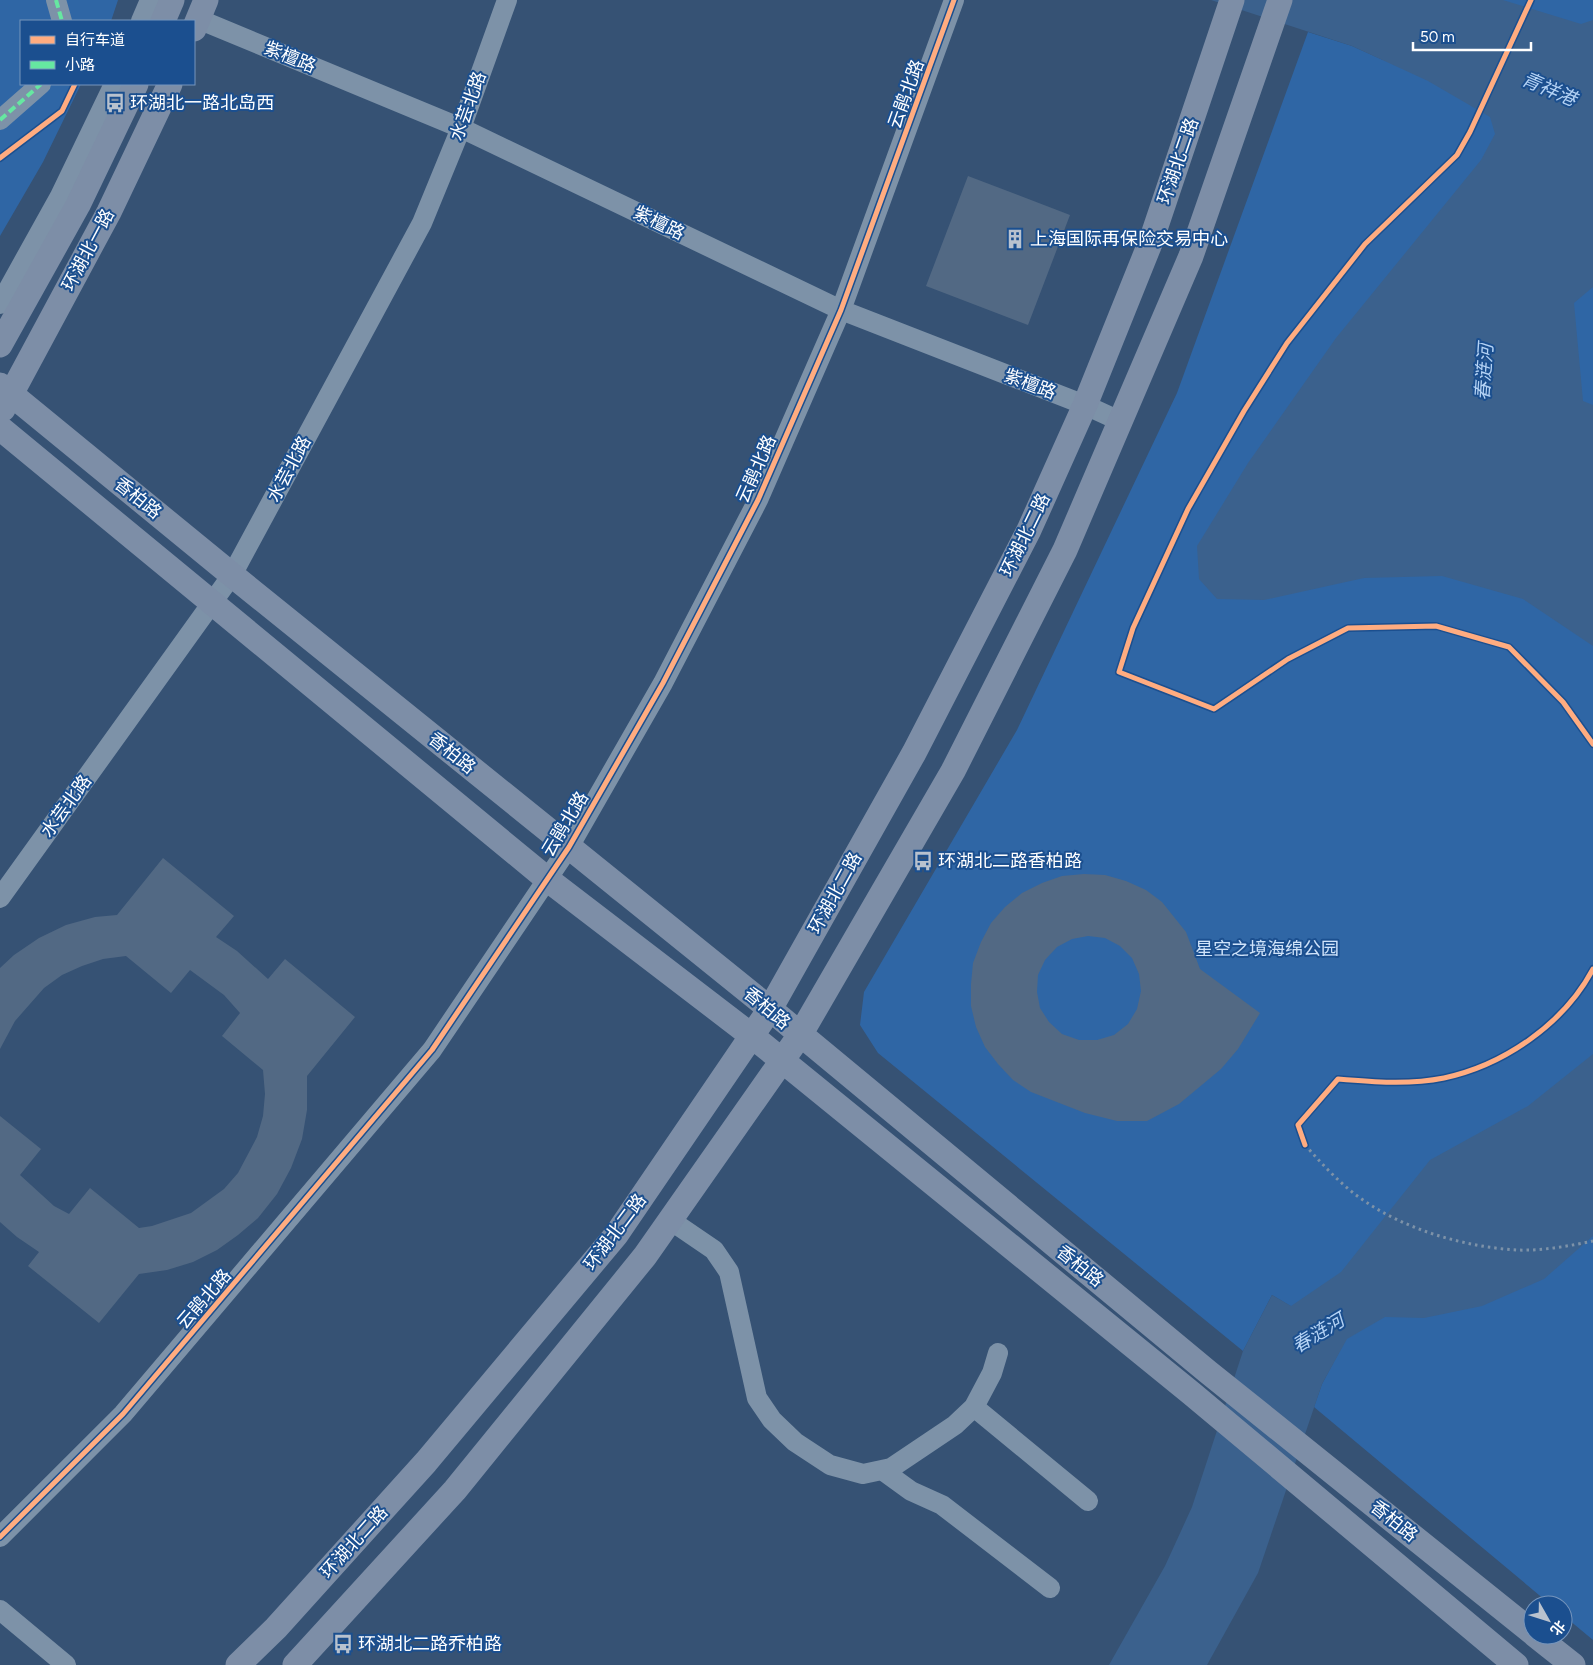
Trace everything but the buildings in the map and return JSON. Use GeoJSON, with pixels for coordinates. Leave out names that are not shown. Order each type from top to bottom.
{"type":"FeatureCollection","features":[{"type":"Feature","properties":{"kind":"main road"},"geometry":{"type":"LineString","coordinates":[[163,20],[172,0]]}},
{"type":"Feature","properties":{"kind":"main road","name":"环湖北二路"},"geometry":{"type":"LineString","coordinates":[[295,1665],[454,1490],[645,1256],[800,1035],[953,771],[1065,550],[1122,422],[1191,256],[1280,0]]}},
{"type":"Feature","properties":{"kind":"main road","name":"环湖北二路"},"geometry":{"type":"LineString","coordinates":[[238,1665],[276,1628],[426,1462],[616,1235],[770,1009],[918,744],[1029,530],[1084,405],[1151,241],[1229,11]]}},
{"type":"Feature","properties":{"kind":"main road","name":"环湖北一路"},"geometry":{"type":"LineString","coordinates":[[0,345],[78,205],[136,85]]}},
{"type":"Feature","properties":{"kind":"main road","name":"环湖北一路"},"geometry":{"type":"LineString","coordinates":[[4,398],[109,212],[170,85]]}},
{"type":"Feature","properties":{"kind":"main road","name":"香柏路"},"geometry":{"type":"LineString","coordinates":[[4,398],[232,576],[770,1009],[1208,1372],[1523,1625]]}},
{"type":"Feature","properties":{"kind":"main road","name":"香柏路"},"geometry":{"type":"LineString","coordinates":[[0,428],[211,604],[547,879],[752,1036],[1191,1393],[1516,1665]]}},
{"type":"Feature","properties":{"kind":"main road","name":"香柏路"},"geometry":{"type":"LineString","coordinates":[[1547,1645],[1572,1665]]}},
{"type":"Feature","properties":{"kind":"street"},"geometry":{"type":"LineString","coordinates":[[56,0],[62,20]]}},
{"type":"Feature","properties":{"kind":"street"},"geometry":{"type":"LineString","coordinates":[[141,20],[150,0]]}},
{"type":"Feature","properties":{"kind":"street","name":"水芸北路"},"geometry":{"type":"LineString","coordinates":[[0,898],[232,576],[422,223],[461,128],[507,0]]}},
{"type":"Feature","properties":{"kind":"street","name":"云鹃北路"},"geometry":{"type":"LineString","coordinates":[[0,1537],[123,1414],[285,1226],[432,1050],[569,847],[663,683],[758,500],[841,310],[954,0]]}},
{"type":"Feature","properties":{"kind":"street","name":"紫檀路"},"geometry":{"type":"LineString","coordinates":[[199,16],[461,128],[841,310],[1084,405],[1122,422]]}},
{"type":"Feature","properties":{"kind":"street"},"geometry":{"type":"LineString","coordinates":[[0,120],[40,85]]}},
{"type":"Feature","properties":{"kind":"street"},"geometry":{"type":"LineString","coordinates":[[0,304],[60,196],[114,85]]}},
{"type":"Feature","properties":{"kind":"street"},"geometry":{"type":"LineString","coordinates":[[670,1220],[714,1250],[729,1272],[757,1398],[772,1420],[795,1442],[830,1465],[863,1474],[891,1468],[955,1425],[974,1407],[992,1373],[998,1353]]}},
{"type":"Feature","properties":{"kind":"street"},"geometry":{"type":"LineString","coordinates":[[974,1407],[1088,1501]]}},
{"type":"Feature","properties":{"kind":"street"},"geometry":{"type":"LineString","coordinates":[[882,1470],[911,1491],[942,1505],[1050,1588]]}},
{"type":"Feature","properties":{"kind":"street"},"geometry":{"type":"LineString","coordinates":[[0,1610],[66,1665]]}},
{"type":"Feature","properties":{"kind":"path"},"geometry":{"type":"LineString","coordinates":[[1303,1138],[1305,1145],[1324,1167],[1363,1200],[1396,1219],[1431,1232],[1476,1244],[1519,1250],[1593,1241]]}},
{"type":"Feature","properties":{"kind":"green space"},"geometry":{"type":"Polygon","coordinates":[[[0,0],[118,0],[111,20],[20,20],[20,85],[81,85],[43,162],[0,236],[0,0]]]}},
{"type":"Feature","properties":{"kind":"green space","name":"星空之境海绵公园"},"geometry":{"type":"Polygon","coordinates":[[[1412,0],[1593,0],[1593,1640],[1573,1623],[1573,1595],[1539,1595],[1314,1407],[1322,1384],[1346,1339],[1272,1295],[1243,1351],[878,1053],[860,1025],[864,992],[1017,730],[1177,393],[1308,32],[1352,46],[1383,60],[1412,0]]]}},
{"type":"Feature","properties":{"kind":"water"},"geometry":{"type":"Polygon","coordinates":[[[1211,0],[1503,0],[1581,24],[1593,20],[1593,287],[1574,303],[1583,401],[1593,405],[1593,646],[1523,599],[1442,576],[1364,578],[1264,600],[1217,599],[1199,579],[1197,546],[1248,463],[1336,338],[1481,160],[1495,134],[1490,117],[1428,81],[1352,46],[1211,0]]]}},
{"type":"Feature","properties":{"kind":"water","name":"春涟河"},"geometry":{"type":"Polygon","coordinates":[[[1593,1054],[1593,1236],[1544,1279],[1482,1306],[1424,1318],[1385,1317],[1347,1339],[1322,1384],[1258,1573],[1207,1665],[1109,1665],[1165,1566],[1192,1507],[1243,1351],[1272,1295],[1291,1306],[1341,1272],[1430,1160],[1528,1106],[1593,1054]]]}},
{"type":"Feature","properties":{"kind":"marked path"},"geometry":{"type":"LineString","coordinates":[[56,0],[62,20]]}},
{"type":"Feature","properties":{"kind":"marked path"},"geometry":{"type":"LineString","coordinates":[[0,120],[40,85]]}},
{"type":"Feature","properties":{"kind":"cycle path"},"geometry":{"type":"LineString","coordinates":[[0,1537],[123,1414],[432,1050],[569,847],[663,683],[758,500],[841,310],[954,0]]}},
{"type":"Feature","properties":{"kind":"cycle path"},"geometry":{"type":"LineString","coordinates":[[1531,0],[1470,132],[1457,155],[1365,244],[1287,343],[1244,411],[1188,509],[1133,628],[1119,672],[1214,709],[1288,659],[1348,628],[1436,626],[1509,647],[1563,702],[1593,744]]}},
{"type":"Feature","properties":{"kind":"cycle path"},"geometry":{"type":"LineString","coordinates":[[0,158],[62,111],[75,85]]}},
{"type":"Feature","properties":{"kind":"cycle path"},"geometry":{"type":"LineString","coordinates":[[1305,1145],[1298,1125],[1338,1079],[1418,1082],[1444,1078],[1489,1063],[1510,1052],[1549,1024],[1581,989],[1593,969]]}},
{"type":"Feature","properties":{"kind":"place","name":"环湖北一路北岛西"},"geometry":{"type":"Point","coordinates":[115,103]}},
{"type":"Feature","properties":{"kind":"place","name":"上海国际再保险交易中心"},"geometry":{"type":"Point","coordinates":[1015,239]}},
{"type":"Feature","properties":{"kind":"place","name":"环湖北二路香柏路"},"geometry":{"type":"Point","coordinates":[923,861]}},
{"type":"Feature","properties":{"kind":"place","name":"环湖北二路乔柏路"},"geometry":{"type":"Point","coordinates":[343,1644]}},
{"type":"Feature","properties":{"kind":"water label","name":"青祥港"},"geometry":{"type":"Point","coordinates":[1549,89]}}]}
